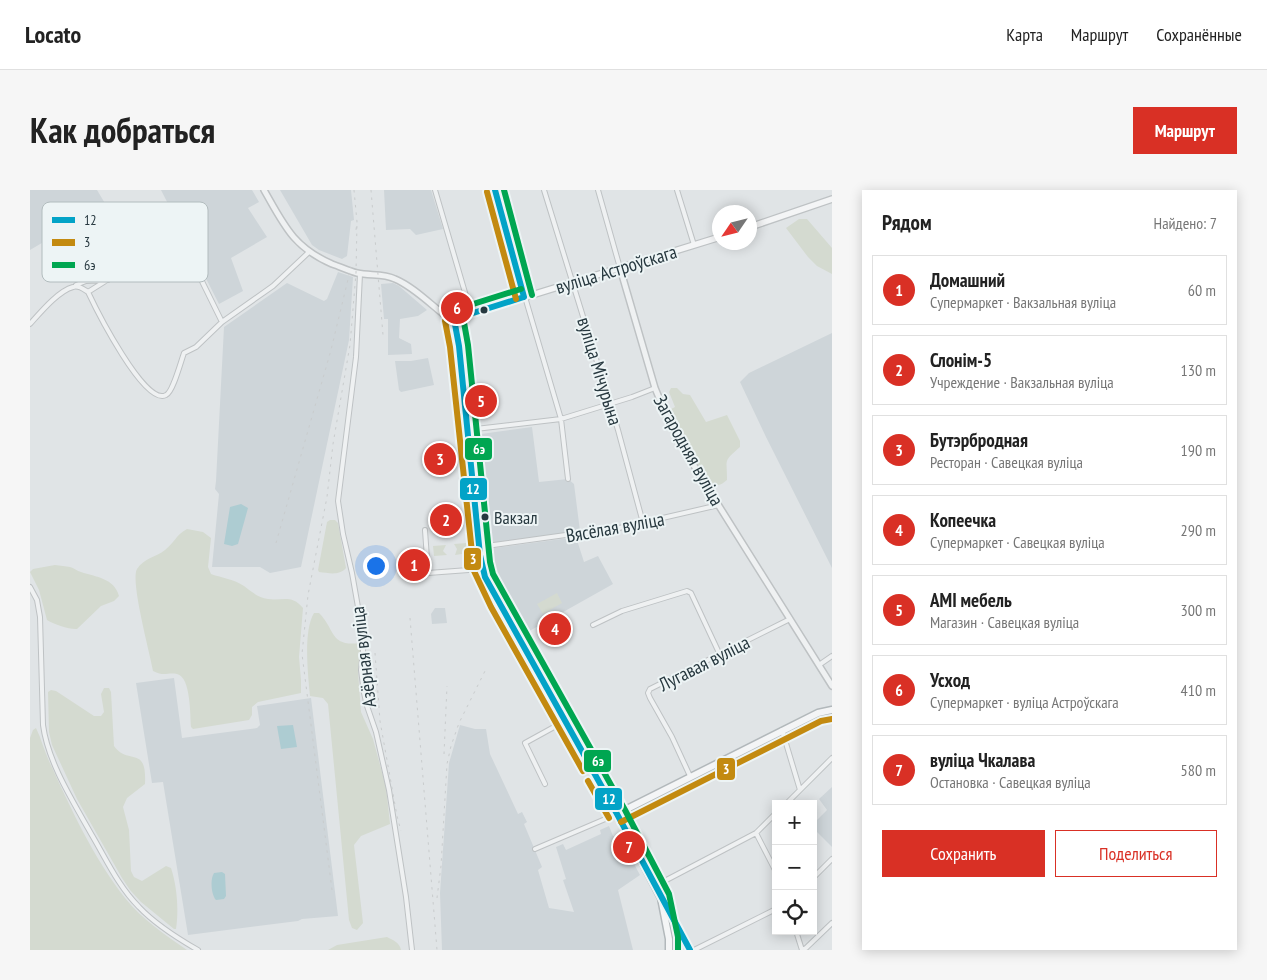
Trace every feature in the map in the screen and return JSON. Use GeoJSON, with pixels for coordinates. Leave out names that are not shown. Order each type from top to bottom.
{"type":"FeatureCollection","features":[{"type":"Feature","properties":{"kind":"highway"},"geometry":{"type":"LineString","coordinates":[[669,950],[669,939],[661,898],[618,814],[782,730],[818,713],[832,710]]}},
{"type":"Feature","properties":{"kind":"main road"},"geometry":{"type":"LineString","coordinates":[[495,190],[524,297]]}},
{"type":"Feature","properties":{"kind":"main road"},"geometry":{"type":"LineString","coordinates":[[757,225],[832,199]]}},
{"type":"Feature","properties":{"kind":"main road","name":"вуліца Астроўскага"},"geometry":{"type":"LineString","coordinates":[[454,319],[712,239]]}},
{"type":"Feature","properties":{"kind":"main road"},"geometry":{"type":"LineString","coordinates":[[454,319],[460,346],[482,569],[564,721],[618,814]]}},
{"type":"Feature","properties":{"kind":"main road"},"geometry":{"type":"LineString","coordinates":[[661,898],[690,950]]}},
{"type":"Feature","properties":{"kind":"main road"},"geometry":{"type":"LineString","coordinates":[[669,939],[680,933]]}},
{"type":"Feature","properties":{"kind":"street"},"geometry":{"type":"LineString","coordinates":[[264,190],[293,237],[309,252],[321,259],[360,274],[378,274],[394,278],[447,317],[454,319]]}},
{"type":"Feature","properties":{"kind":"street"},"geometry":{"type":"LineString","coordinates":[[435,190],[471,313]]}},
{"type":"Feature","properties":{"kind":"street","name":"вуліца Мічурына"},"geometry":{"type":"LineString","coordinates":[[544,190],[610,404],[643,523]]}},
{"type":"Feature","properties":{"kind":"street","name":"Загародняя вуліца"},"geometry":{"type":"LineString","coordinates":[[598,190],[654,388],[682,446],[832,686]]}},
{"type":"Feature","properties":{"kind":"street"},"geometry":{"type":"LineString","coordinates":[[676,190],[694,245]]}},
{"type":"Feature","properties":{"kind":"street"},"geometry":{"type":"LineString","coordinates":[[74,286],[88,292],[118,349],[148,388],[160,396],[168,395],[184,353],[196,347],[222,322],[273,286],[309,252]]}},
{"type":"Feature","properties":{"kind":"street","name":"Азёрная вуліца"},"geometry":{"type":"LineString","coordinates":[[360,274],[356,357],[338,501],[342,534],[352,573],[364,641],[361,670],[364,693],[376,732],[389,790],[406,897],[412,950]]}},
{"type":"Feature","properties":{"kind":"street"},"geometry":{"type":"LineString","coordinates":[[30,324],[54,299],[84,282]]}},
{"type":"Feature","properties":{"kind":"street"},"geometry":{"type":"LineString","coordinates":[[88,292],[105,282]]}},
{"type":"Feature","properties":{"kind":"street"},"geometry":{"type":"LineString","coordinates":[[202,282],[222,322]]}},
{"type":"Feature","properties":{"kind":"street"},"geometry":{"type":"LineString","coordinates":[[524,297],[561,419],[568,479]]}},
{"type":"Feature","properties":{"kind":"street"},"geometry":{"type":"LineString","coordinates":[[467,430],[561,419],[654,388]]}},
{"type":"Feature","properties":{"kind":"street","name":"Вясёлая вуліца"},"geometry":{"type":"LineString","coordinates":[[479,547],[580,533],[592,534],[719,505]]}},
{"type":"Feature","properties":{"kind":"street"},"geometry":{"type":"LineString","coordinates":[[425,530],[428,573],[482,569]]}},
{"type":"Feature","properties":{"kind":"street"},"geometry":{"type":"LineString","coordinates":[[30,587],[37,600],[40,617],[43,725],[45,741],[52,759],[76,807],[127,894],[140,909],[164,928],[198,950]]}},
{"type":"Feature","properties":{"kind":"street"},"geometry":{"type":"LineString","coordinates":[[593,625],[622,611],[687,592],[691,593],[720,655]]}},
{"type":"Feature","properties":{"kind":"street","name":"Лугавая вуліца"},"geometry":{"type":"LineString","coordinates":[[690,776],[648,692],[790,620]]}},
{"type":"Feature","properties":{"kind":"street"},"geometry":{"type":"LineString","coordinates":[[819,665],[832,656]]}},
{"type":"Feature","properties":{"kind":"street"},"geometry":{"type":"LineString","coordinates":[[545,784],[525,743],[564,721]]}},
{"type":"Feature","properties":{"kind":"street"},"geometry":{"type":"LineString","coordinates":[[782,730],[800,790]]}},
{"type":"Feature","properties":{"kind":"street"},"geometry":{"type":"LineString","coordinates":[[790,800],[832,758]]}},
{"type":"Feature","properties":{"kind":"street"},"geometry":{"type":"LineString","coordinates":[[535,849],[618,814]]}},
{"type":"Feature","properties":{"kind":"street"},"geometry":{"type":"LineString","coordinates":[[655,886],[756,833],[772,817]]}},
{"type":"Feature","properties":{"kind":"street"},"geometry":{"type":"LineString","coordinates":[[756,833],[772,864]]}},
{"type":"Feature","properties":{"kind":"street"},"geometry":{"type":"LineString","coordinates":[[817,874],[832,859]]}},
{"type":"Feature","properties":{"kind":"street"},"geometry":{"type":"LineString","coordinates":[[694,950],[772,912]]}},
{"type":"Feature","properties":{"kind":"street"},"geometry":{"type":"LineString","coordinates":[[797,935],[802,950],[832,923]]}},
{"type":"Feature","properties":{"kind":"shaded area"},"geometry":{"type":"Polygon","coordinates":[[[30,190],[97,190],[104,202],[42,202],[42,243],[30,250],[30,190]]]}},
{"type":"Feature","properties":{"kind":"shaded area"},"geometry":{"type":"Polygon","coordinates":[[[161,190],[252,190],[259,202],[248,208],[267,237],[231,258],[243,291],[219,304],[208,282],[208,202],[167,202],[161,190]]]}},
{"type":"Feature","properties":{"kind":"shaded area"},"geometry":{"type":"Polygon","coordinates":[[[280,190],[351,190],[354,220],[351,221],[347,256],[342,259],[319,250],[312,245],[280,190]]]}},
{"type":"Feature","properties":{"kind":"shaded area"},"geometry":{"type":"Polygon","coordinates":[[[384,190],[431,190],[443,229],[416,235],[410,229],[386,230],[384,190]]]}},
{"type":"Feature","properties":{"kind":"shaded area"},"geometry":{"type":"Polygon","coordinates":[[[799,219],[807,219],[832,248],[832,274],[817,266],[808,257],[786,228],[799,219]]]}},
{"type":"Feature","properties":{"kind":"shaded area"},"geometry":{"type":"Polygon","coordinates":[[[338,272],[353,277],[349,340],[301,567],[270,573],[260,567],[212,567],[219,494],[215,489],[224,327],[287,283],[324,301],[327,299],[338,272]]]}},
{"type":"Feature","properties":{"kind":"shaded area"},"geometry":{"type":"Polygon","coordinates":[[[393,283],[427,310],[418,316],[400,319],[399,338],[411,344],[412,354],[388,355],[388,319],[384,319],[381,284],[393,283]]]}},
{"type":"Feature","properties":{"kind":"shaded area"},"geometry":{"type":"Polygon","coordinates":[[[832,333],[832,568],[740,382],[749,373],[832,333]]]}},
{"type":"Feature","properties":{"kind":"shaded area"},"geometry":{"type":"Polygon","coordinates":[[[428,358],[434,385],[401,392],[399,390],[395,361],[428,358]]]}},
{"type":"Feature","properties":{"kind":"shaded area"},"geometry":{"type":"Polygon","coordinates":[[[671,388],[677,388],[683,394],[690,395],[706,422],[727,415],[740,441],[740,447],[728,458],[727,480],[721,484],[710,485],[682,438],[669,410],[675,407],[669,392],[671,388]]]}},
{"type":"Feature","properties":{"kind":"shaded area"},"geometry":{"type":"Polygon","coordinates":[[[532,427],[539,482],[568,479],[574,484],[580,531],[485,545],[474,435],[532,427]]]}},
{"type":"Feature","properties":{"kind":"shaded area"},"geometry":{"type":"Polygon","coordinates":[[[335,520],[338,523],[346,568],[337,573],[319,572],[318,570],[327,522],[335,520]]]}},
{"type":"Feature","properties":{"kind":"shaded area"},"geometry":{"type":"Polygon","coordinates":[[[468,528],[473,528],[474,549],[470,550],[468,528]]]}},
{"type":"Feature","properties":{"kind":"shaded area"},"geometry":{"type":"Polygon","coordinates":[[[187,529],[203,532],[211,538],[208,567],[211,574],[236,582],[261,597],[295,601],[303,608],[299,657],[301,693],[258,702],[252,707],[252,715],[249,720],[193,729],[191,727],[187,689],[182,677],[177,674],[160,674],[153,671],[138,602],[136,587],[137,569],[143,562],[165,550],[187,529]]]}},
{"type":"Feature","properties":{"kind":"shaded area"},"geometry":{"type":"Polygon","coordinates":[[[576,537],[584,562],[598,556],[613,584],[524,634],[489,569],[487,549],[576,537]]]}},
{"type":"Feature","properties":{"kind":"shaded area"},"geometry":{"type":"Polygon","coordinates":[[[467,543],[469,553],[455,555],[457,549],[454,544],[467,543]]]}},
{"type":"Feature","properties":{"kind":"shaded area"},"geometry":{"type":"Polygon","coordinates":[[[446,545],[443,551],[447,555],[434,556],[433,546],[446,545]]]}},
{"type":"Feature","properties":{"kind":"shaded area"},"geometry":{"type":"Polygon","coordinates":[[[55,565],[70,567],[104,579],[113,585],[119,596],[114,601],[101,606],[77,629],[66,628],[50,622],[47,620],[39,590],[30,572],[33,569],[55,565]]]}},
{"type":"Feature","properties":{"kind":"shaded area"},"geometry":{"type":"Polygon","coordinates":[[[557,593],[562,603],[543,614],[537,604],[557,593]]]}},
{"type":"Feature","properties":{"kind":"shaded area"},"geometry":{"type":"Polygon","coordinates":[[[435,608],[445,608],[447,623],[432,624],[431,614],[435,608]]]}},
{"type":"Feature","properties":{"kind":"shaded area"},"geometry":{"type":"Polygon","coordinates":[[[314,613],[319,613],[338,640],[351,644],[361,643],[358,672],[361,712],[373,739],[386,787],[390,824],[361,836],[354,845],[363,923],[357,930],[352,928],[349,920],[328,704],[323,698],[310,696],[307,642],[308,631],[314,613]]]}},
{"type":"Feature","properties":{"kind":"shaded area"},"geometry":{"type":"Polygon","coordinates":[[[174,678],[182,738],[257,728],[260,725],[257,706],[311,698],[338,916],[302,919],[188,935],[163,782],[152,783],[136,683],[174,678]]]}},
{"type":"Feature","properties":{"kind":"shaded area"},"geometry":{"type":"Polygon","coordinates":[[[104,688],[109,688],[111,692],[114,746],[119,752],[140,760],[145,772],[145,784],[127,798],[123,807],[129,830],[131,871],[134,877],[142,881],[166,866],[171,868],[177,898],[176,929],[141,902],[130,890],[77,799],[52,745],[49,732],[48,692],[51,690],[56,691],[94,716],[101,716],[104,712],[101,694],[104,688]]]}},
{"type":"Feature","properties":{"kind":"shaded area"},"geometry":{"type":"Polygon","coordinates":[[[460,725],[475,729],[486,729],[490,754],[518,814],[522,812],[527,822],[524,824],[542,867],[538,870],[549,908],[574,912],[563,880],[566,879],[556,847],[563,844],[566,850],[601,834],[600,830],[609,826],[613,836],[619,836],[640,875],[618,890],[633,950],[442,950],[440,893],[449,763],[460,725]]]}},
{"type":"Feature","properties":{"kind":"shaded area"},"geometry":{"type":"Polygon","coordinates":[[[36,728],[74,814],[92,849],[113,882],[146,920],[187,950],[30,950],[30,738],[33,730],[36,728]]]}},
{"type":"Feature","properties":{"kind":"shaded area"},"geometry":{"type":"Polygon","coordinates":[[[832,787],[832,847],[817,832],[817,820],[827,810],[819,799],[832,787]]]}},
{"type":"Feature","properties":{"kind":"shaded area"},"geometry":{"type":"Polygon","coordinates":[[[387,937],[398,944],[401,950],[328,950],[337,945],[387,937]]]}},
{"type":"Feature","properties":{"kind":"water"},"geometry":{"type":"Polygon","coordinates":[[[241,504],[248,508],[238,544],[232,546],[224,544],[230,507],[241,504]]]}},
{"type":"Feature","properties":{"kind":"water"},"geometry":{"type":"Polygon","coordinates":[[[293,725],[297,747],[281,749],[277,726],[293,725]]]}},
{"type":"Feature","properties":{"kind":"water"},"geometry":{"type":"Polygon","coordinates":[[[222,872],[225,874],[226,896],[224,899],[216,900],[212,890],[212,879],[214,873],[222,872]]]}},
{"type":"Feature","properties":{"kind":"railway"},"geometry":{"type":"LineString","coordinates":[[354,190],[356,230]]}},
{"type":"Feature","properties":{"kind":"railway"},"geometry":{"type":"LineString","coordinates":[[371,190],[383,335]]}},
{"type":"Feature","properties":{"kind":"railway"},"geometry":{"type":"LineString","coordinates":[[332,890],[302,654],[308,595],[327,497],[333,444],[350,345],[356,273],[357,222]]}},
{"type":"Feature","properties":{"kind":"railway"},"geometry":{"type":"LineString","coordinates":[[276,543],[331,350],[351,267]]}},
{"type":"Feature","properties":{"kind":"railway"},"geometry":{"type":"LineString","coordinates":[[410,618],[437,950]]}},
{"type":"Feature","properties":{"kind":"railway"},"geometry":{"type":"LineString","coordinates":[[375,653],[380,721],[401,831]]}},
{"type":"Feature","properties":{"kind":"railway"},"geometry":{"type":"LineString","coordinates":[[437,898],[441,866],[447,764],[459,723],[487,667]]}},
{"type":"Feature","properties":{"kind":"railway"},"geometry":{"type":"LineString","coordinates":[[444,754],[447,686]]}},
{"type":"Feature","properties":{"kind":"transit line","name":"12"},"geometry":{"type":"LineString","coordinates":[[495,190],[524,297]]}},
{"type":"Feature","properties":{"kind":"transit line","name":"6э"},"geometry":{"type":"LineString","coordinates":[[504,190],[532,295]]}},
{"type":"Feature","properties":{"kind":"transit line","name":"3"},"geometry":{"type":"LineString","coordinates":[[487,192],[516,299]]}},
{"type":"Feature","properties":{"kind":"transit line","name":"6э"},"geometry":{"type":"LineString","coordinates":[[451,311],[521,289]]}},
{"type":"Feature","properties":{"kind":"transit line","name":"12"},"geometry":{"type":"LineString","coordinates":[[454,319],[524,297]]}},
{"type":"Feature","properties":{"kind":"transit line","name":"6э"},"geometry":{"type":"LineString","coordinates":[[463,317],[468,345],[490,562],[493,574],[625,810],[669,894],[678,937],[678,950]]}},
{"type":"Feature","properties":{"kind":"transit line","name":"12"},"geometry":{"type":"LineString","coordinates":[[454,319],[459,346],[480,555],[485,577],[617,814],[690,950]]}},
{"type":"Feature","properties":{"kind":"transit line","name":"3"},"geometry":{"type":"LineString","coordinates":[[445,321],[450,347],[474,571],[491,607],[583,771]]}},
{"type":"Feature","properties":{"kind":"transit line","name":"3"},"geometry":{"type":"LineString","coordinates":[[621,822],[821,721],[832,719]]}},
{"type":"Feature","properties":{"kind":"transit line","name":"3"},"geometry":{"type":"LineString","coordinates":[[588,781],[609,818]]}},
{"type":"Feature","properties":{"kind":"place","name":"Усход"},"geometry":{"type":"Point","coordinates":[457,308]}},
{"type":"Feature","properties":{"kind":"place","name":"AMI мебель"},"geometry":{"type":"Point","coordinates":[481,401]}},
{"type":"Feature","properties":{"kind":"place","name":"Бутэрбродная"},"geometry":{"type":"Point","coordinates":[440,459]}},
{"type":"Feature","properties":{"kind":"place","name":"Вакзал"},"geometry":{"type":"Point","coordinates":[485,517]}},
{"type":"Feature","properties":{"kind":"place","name":"Слонім-5"},"geometry":{"type":"Point","coordinates":[446,520]}},
{"type":"Feature","properties":{"kind":"place","name":"Домашний"},"geometry":{"type":"Point","coordinates":[414,565]}},
{"type":"Feature","properties":{"kind":"place","name":"Копеечка"},"geometry":{"type":"Point","coordinates":[555,629]}},
{"type":"Feature","properties":{"kind":"place","name":"вуліца Чкалава"},"geometry":{"type":"Point","coordinates":[629,847]}}]}
